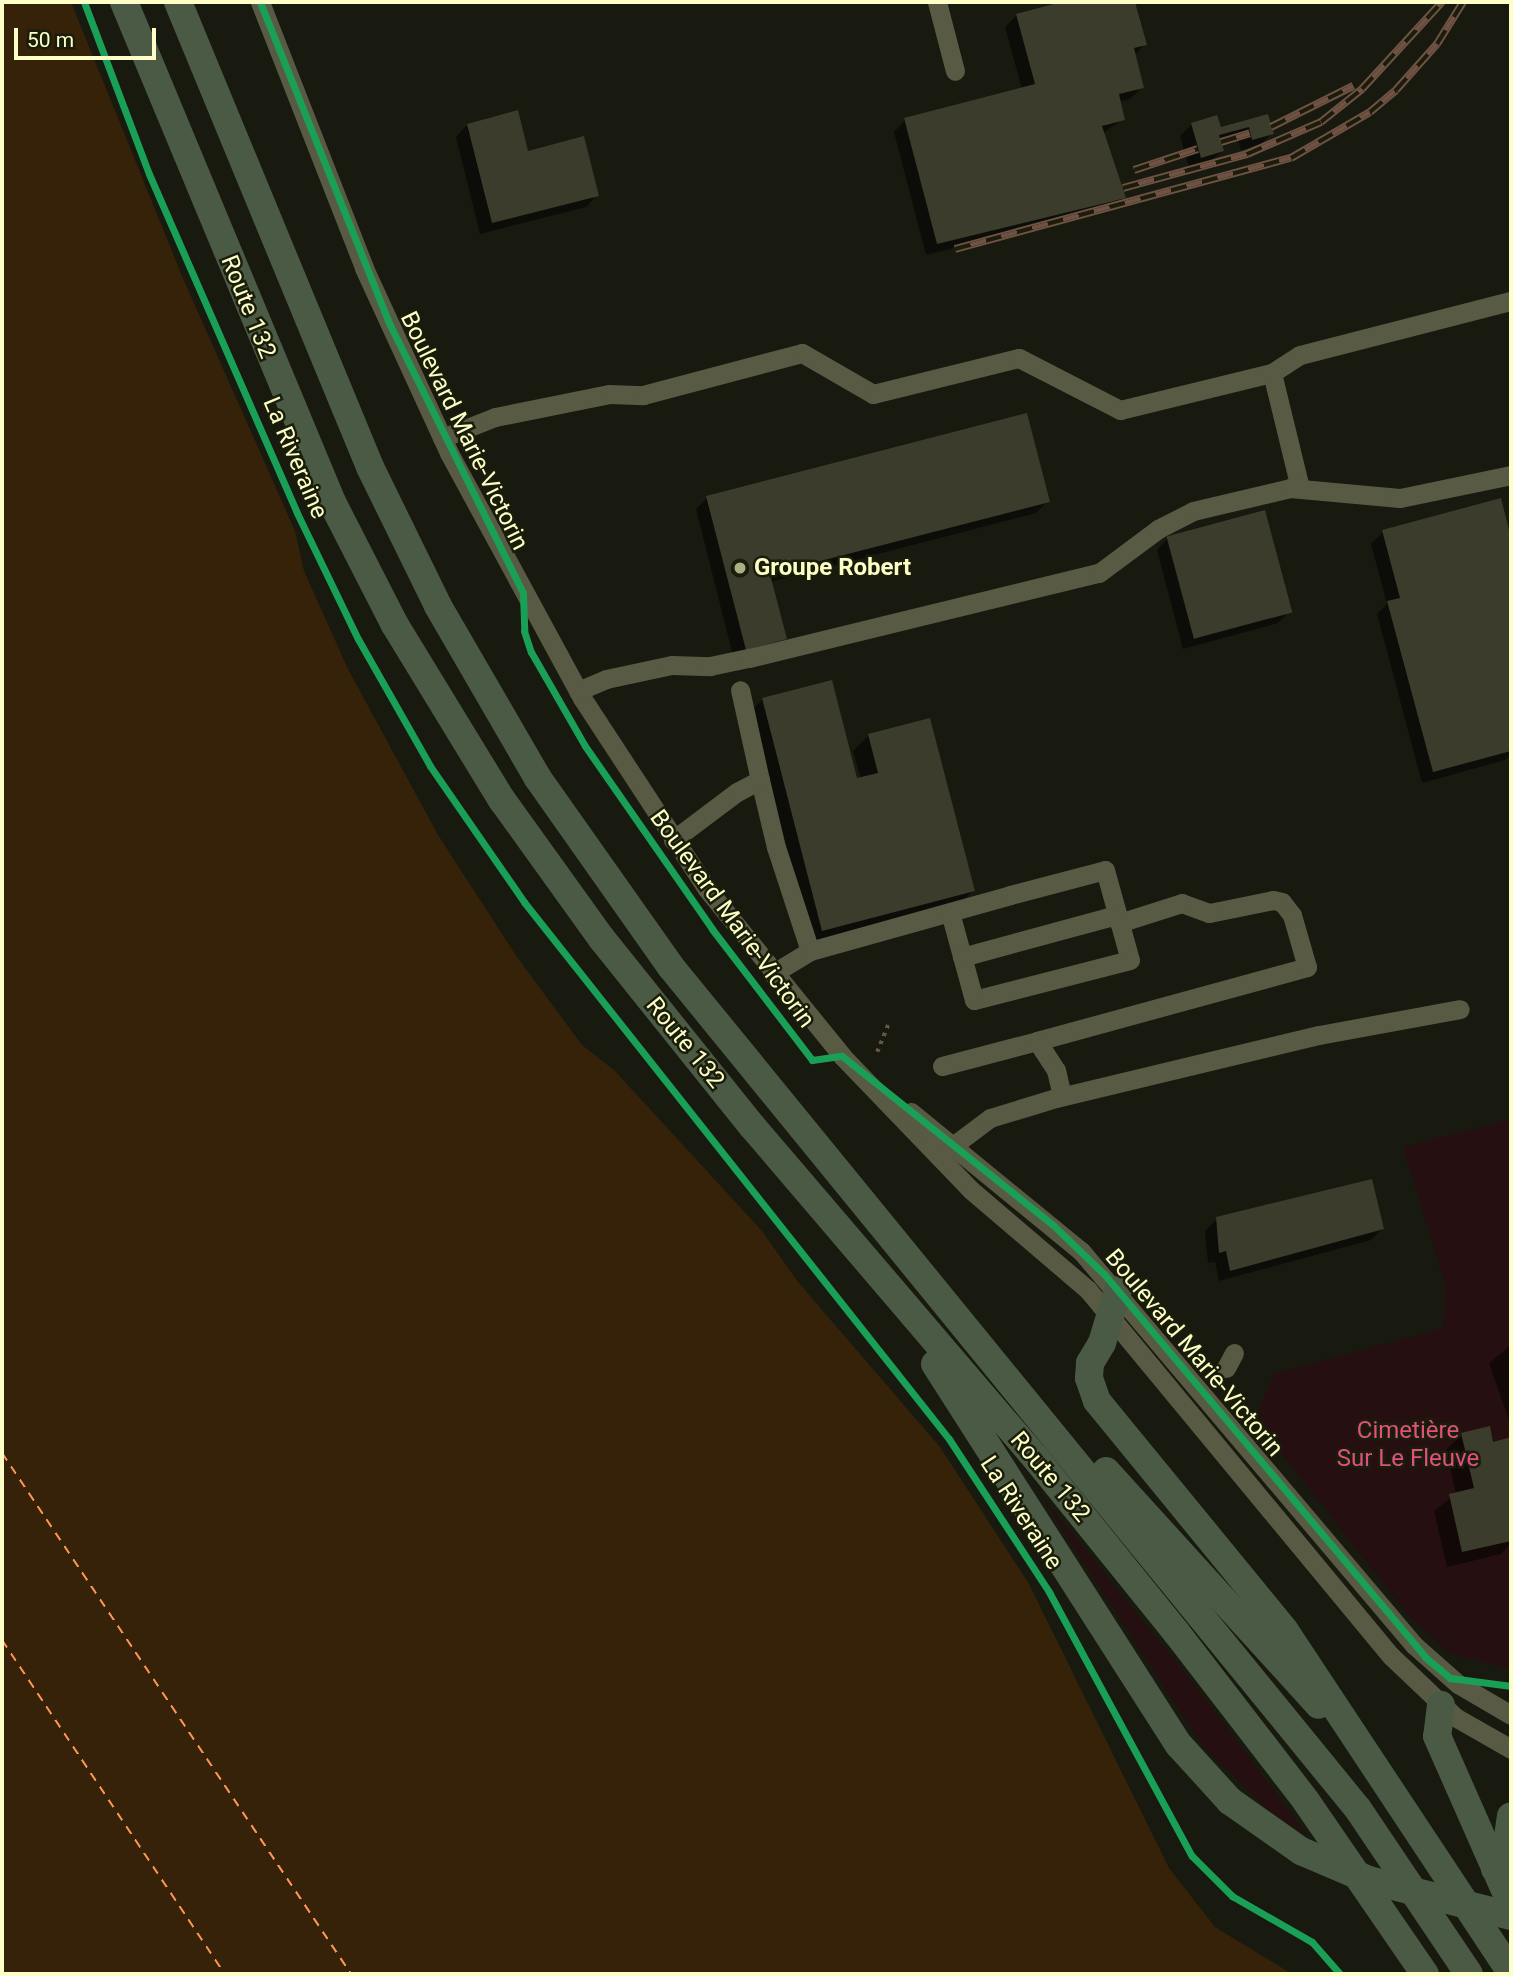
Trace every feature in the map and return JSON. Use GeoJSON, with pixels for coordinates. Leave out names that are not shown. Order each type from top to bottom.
{"type":"FeatureCollection","features":[{"type":"Feature","properties":{"kind":"highway","name":"Route 132"},"geometry":{"type":"LineString","coordinates":[[124,2],[312,459],[423,673],[553,876],[752,1126],[889,1290],[1038,1461],[1176,1632],[1320,1819],[1425,1974]]}},
{"type":"Feature","properties":{"kind":"highway","name":"Route 132"},"geometry":{"type":"LineString","coordinates":[[178,2],[365,456],[438,606],[537,777],[638,923],[1350,1800],[1469,1974]]}},
{"type":"Feature","properties":{"kind":"highway"},"geometry":{"type":"LineString","coordinates":[[875,1215],[1374,1763]]}},
{"type":"Feature","properties":{"kind":"highway"},"geometry":{"type":"LineString","coordinates":[[889,1290],[1179,1745],[1230,1801],[1301,1851],[1379,1882],[1511,1916]]}},
{"type":"Feature","properties":{"kind":"highway"},"geometry":{"type":"LineString","coordinates":[[1112,1311],[1089,1371],[1097,1401],[1285,1631],[1511,1972]]}},
{"type":"Feature","properties":{"kind":"highway"},"geometry":{"type":"LineString","coordinates":[[1441,1705],[1437,1736],[1511,1904]]}},
{"type":"Feature","properties":{"kind":"highway"},"geometry":{"type":"LineString","coordinates":[[1495,1869],[1507,1844],[1511,1816]]}},
{"type":"Feature","properties":{"kind":"street","name":"Boulevard Marie-Victorin"},"geometry":{"type":"LineString","coordinates":[[260,2],[365,268],[442,438],[578,691],[673,840],[772,974],[842,1056],[945,1151],[1088,1290],[1196,1382],[1425,1657],[1458,1684],[1511,1715]]}},
{"type":"Feature","properties":{"kind":"street"},"geometry":{"type":"LineString","coordinates":[[937,2],[955,71]]}},
{"type":"Feature","properties":{"kind":"street"},"geometry":{"type":"LineString","coordinates":[[442,438],[495,417],[609,394],[643,395],[802,353],[873,394],[1019,358],[1120,410],[1272,373],[1300,355],[1511,301]]}},
{"type":"Feature","properties":{"kind":"street"},"geometry":{"type":"LineString","coordinates":[[1272,373],[1300,488]]}},
{"type":"Feature","properties":{"kind":"street"},"geometry":{"type":"LineString","coordinates":[[578,691],[606,679],[671,665],[710,666],[749,658],[1099,573],[1158,529],[1193,511],[1300,488],[1400,498],[1511,475]]}},
{"type":"Feature","properties":{"kind":"street"},"geometry":{"type":"LineString","coordinates":[[740,690],[776,846],[810,951]]}},
{"type":"Feature","properties":{"kind":"street"},"geometry":{"type":"LineString","coordinates":[[673,840],[737,792],[761,780]]}},
{"type":"Feature","properties":{"kind":"street"},"geometry":{"type":"LineString","coordinates":[[772,974],[810,951],[950,912],[1105,870],[1130,960],[974,1000],[950,912]]}},
{"type":"Feature","properties":{"kind":"street"},"geometry":{"type":"LineString","coordinates":[[942,1066],[1307,967],[1292,915],[1282,902],[1273,900],[1209,913],[1182,903],[962,957]]}},
{"type":"Feature","properties":{"kind":"street"},"geometry":{"type":"LineString","coordinates":[[945,1151],[990,1118],[1062,1096],[1319,1035],[1460,1009]]}},
{"type":"Feature","properties":{"kind":"street"},"geometry":{"type":"LineString","coordinates":[[1037,1041],[1056,1070],[1062,1096]]}},
{"type":"Feature","properties":{"kind":"street","name":"Boulevard Marie-Victorin"},"geometry":{"type":"LineString","coordinates":[[945,1151],[1053,1225],[1112,1311],[1177,1396],[1391,1656],[1441,1705],[1471,1728],[1511,1749]]}},
{"type":"Feature","properties":{"kind":"street"},"geometry":{"type":"LineString","coordinates":[[1088,1290],[1112,1311]]}},
{"type":"Feature","properties":{"kind":"street"},"geometry":{"type":"LineString","coordinates":[[1177,1396],[1196,1382]]}},
{"type":"Feature","properties":{"kind":"street"},"geometry":{"type":"LineString","coordinates":[[1200,1424],[1219,1410]]}},
{"type":"Feature","properties":{"kind":"path"},"geometry":{"type":"LineString","coordinates":[[877,1052],[889,1022]]}},
{"type":"Feature","properties":{"kind":"green space","name":"Cimetière Sur Le Fleuve"},"geometry":{"type":"Polygon","coordinates":[[[1511,1119],[1511,1669],[1451,1654],[1409,1616],[1255,1419],[1274,1374],[1443,1328],[1446,1287],[1403,1147],[1511,1119]]]}},
{"type":"Feature","properties":{"kind":"green space"},"geometry":{"type":"Polygon","coordinates":[[[1039,1493],[1197,1688],[1307,1835],[1272,1813],[1204,1748],[1039,1493]]]}},
{"type":"Feature","properties":{"kind":"shaded area"},"geometry":{"type":"Polygon","coordinates":[[[2,2],[71,2],[182,276],[295,531],[304,571],[348,669],[438,835],[517,957],[582,1045],[614,1070],[762,1231],[798,1282],[940,1447],[1029,1584],[1169,1868],[1215,1927],[1292,1974],[2,1974],[2,2]]]}},
{"type":"Feature","properties":{"kind":"building"},"geometry":{"type":"Polygon","coordinates":[[[1061,2],[1135,2],[1147,45],[1134,48],[1144,88],[1119,94],[1125,120],[1102,126],[1126,198],[937,244],[904,118],[1035,84],[1016,14],[1061,2]]]}},
{"type":"Feature","properties":{"kind":"building"},"geometry":{"type":"Polygon","coordinates":[[[518,110],[528,151],[584,136],[599,196],[492,223],[467,124],[518,110]]]}},
{"type":"Feature","properties":{"kind":"building"},"geometry":{"type":"Polygon","coordinates":[[[1268,114],[1274,134],[1252,140],[1249,127],[1219,135],[1224,151],[1201,158],[1191,123],[1217,115],[1221,127],[1268,114]]]}},
{"type":"Feature","properties":{"kind":"building"},"geometry":{"type":"Polygon","coordinates":[[[1027,413],[1050,502],[770,574],[787,639],[746,650],[706,496],[1027,413]]]}},
{"type":"Feature","properties":{"kind":"building"},"geometry":{"type":"Polygon","coordinates":[[[1501,498],[1511,538],[1511,751],[1433,772],[1387,601],[1400,598],[1382,530],[1501,498]]]}},
{"type":"Feature","properties":{"kind":"building"},"geometry":{"type":"Polygon","coordinates":[[[1265,510],[1292,612],[1194,639],[1166,536],[1265,510]]]}},
{"type":"Feature","properties":{"kind":"building"},"geometry":{"type":"Polygon","coordinates":[[[832,680],[857,778],[878,773],[868,734],[930,718],[975,891],[822,931],[762,698],[832,680]]]}},
{"type":"Feature","properties":{"kind":"building"},"geometry":{"type":"Polygon","coordinates":[[[1372,1179],[1384,1229],[1230,1271],[1226,1251],[1219,1253],[1216,1217],[1372,1179]]]}},
{"type":"Feature","properties":{"kind":"building"},"geometry":{"type":"Polygon","coordinates":[[[1490,1426],[1493,1442],[1511,1437],[1511,1541],[1462,1552],[1449,1494],[1474,1488],[1461,1433],[1490,1426]]]}},
{"type":"Feature","properties":{"kind":"ferry route"},"geometry":{"type":"LineString","coordinates":[[2,1453],[351,1974]]}},
{"type":"Feature","properties":{"kind":"ferry route"},"geometry":{"type":"LineString","coordinates":[[2,1640],[225,1974]]}},
{"type":"Feature","properties":{"kind":"railway"},"geometry":{"type":"LineString","coordinates":[[1123,188],[1247,154],[1321,122],[1362,89],[1442,2]]}},
{"type":"Feature","properties":{"kind":"railway"},"geometry":{"type":"LineString","coordinates":[[955,249],[1291,158],[1370,112],[1396,90],[1437,44],[1463,2]]}},
{"type":"Feature","properties":{"kind":"railway"},"geometry":{"type":"LineString","coordinates":[[1271,127],[1353,86]]}},
{"type":"Feature","properties":{"kind":"railway"},"geometry":{"type":"LineString","coordinates":[[1221,142],[1250,133]]}},
{"type":"Feature","properties":{"kind":"railway"},"geometry":{"type":"LineString","coordinates":[[1134,170],[1198,149]]}},
{"type":"Feature","properties":{"kind":"cycle path","name":"La Riveraine"},"geometry":{"type":"LineString","coordinates":[[84,2],[149,174],[297,513],[358,639],[430,766],[524,902],[949,1439],[1049,1592],[1192,1856],[1232,1896],[1312,1942],[1340,1974]]}},
{"type":"Feature","properties":{"kind":"cycle path"},"geometry":{"type":"LineString","coordinates":[[260,2],[390,325],[523,593],[524,631],[531,652],[585,746],[712,929],[812,1060],[842,1056],[1053,1225],[1104,1274],[1425,1657],[1450,1678],[1511,1686]]}},
{"type":"Feature","properties":{"kind":"place","name":"Groupe Robert"},"geometry":{"type":"Point","coordinates":[740,568]}}]}
